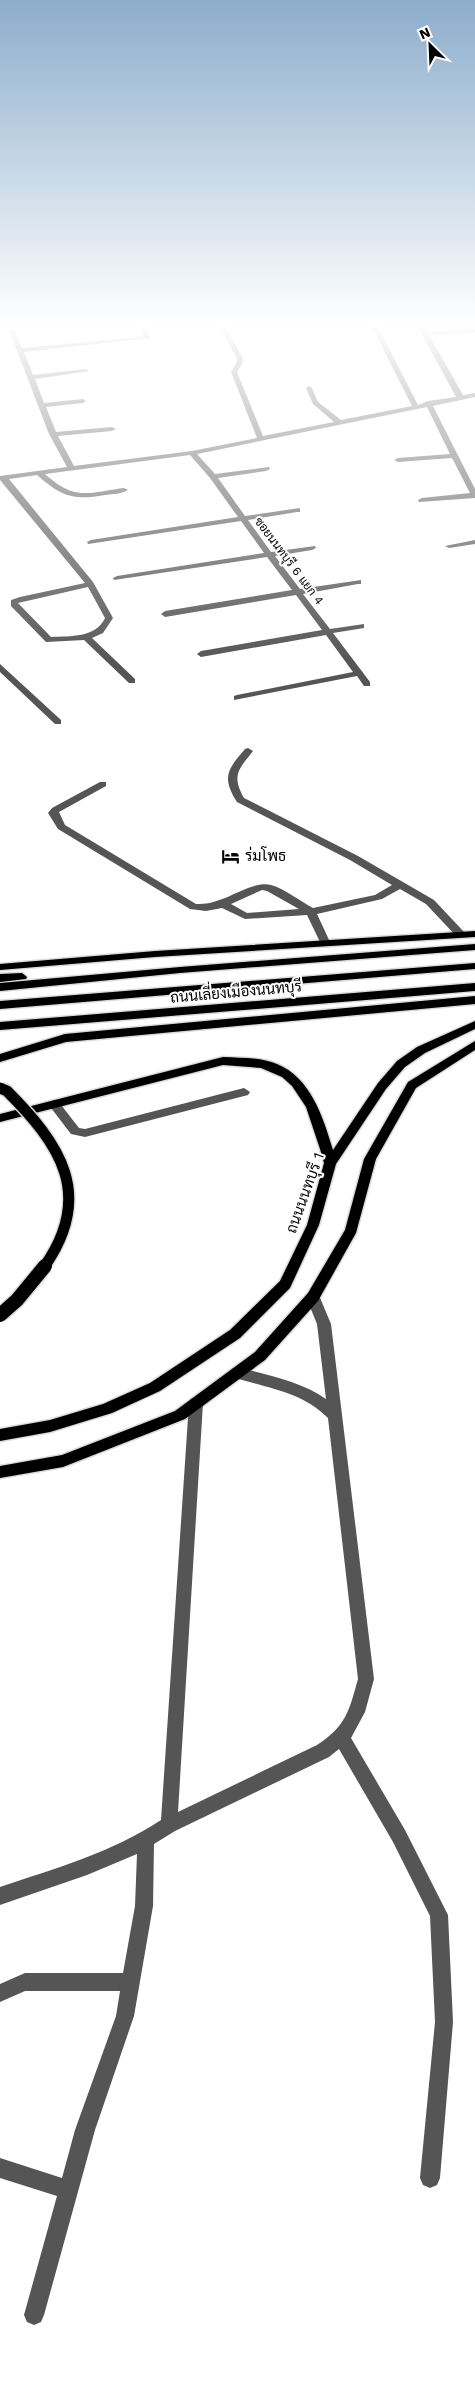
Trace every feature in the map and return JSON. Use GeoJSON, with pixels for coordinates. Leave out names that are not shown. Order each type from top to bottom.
{"type":"FeatureCollection","features":[{"type":"Feature","properties":{"kind":"main road"},"geometry":{"type":"LineString","coordinates":[[0,967],[325,942],[475,934]]}},
{"type":"Feature","properties":{"kind":"main road"},"geometry":{"type":"LineString","coordinates":[[0,988],[180,970],[475,947]]}},
{"type":"Feature","properties":{"kind":"main road","name":"ถนนเลี่ยงเมืองนนทบุรี"},"geometry":{"type":"LineString","coordinates":[[0,1004],[475,966]]}},
{"type":"Feature","properties":{"kind":"main road"},"geometry":{"type":"LineString","coordinates":[[0,978],[180,970]]}},
{"type":"Feature","properties":{"kind":"main road","name":"ถนนเลี่ยงเมืองนนทบุรี"},"geometry":{"type":"LineString","coordinates":[[0,1026],[475,987]]}},
{"type":"Feature","properties":{"kind":"main road"},"geometry":{"type":"LineString","coordinates":[[0,1058],[65,1038],[475,1000]]}},
{"type":"Feature","properties":{"kind":"main road","name":"ถนนนนทบุรี 1"},"geometry":{"type":"LineString","coordinates":[[0,1435],[50,1426],[107,1409],[154,1387],[235,1334],[285,1284],[313,1225],[330,1163],[382,1086],[401,1064],[421,1050],[475,1025]]}},
{"type":"Feature","properties":{"kind":"main road"},"geometry":{"type":"LineString","coordinates":[[0,1472],[63,1461],[180,1415],[260,1356],[313,1297],[351,1230],[370,1159],[412,1085],[475,1045]]}},
{"type":"Feature","properties":{"kind":"main road"},"geometry":{"type":"LineString","coordinates":[[0,1118],[223,1061],[250,1062],[272,1067],[289,1075],[299,1087],[308,1099],[322,1129],[330,1163]]}},
{"type":"Feature","properties":{"kind":"main road"},"geometry":{"type":"LineString","coordinates":[[0,1088],[7,1091],[39,1122],[59,1154],[68,1184],[68,1215],[56,1247],[36,1279],[0,1315]]}},
{"type":"Feature","properties":{"kind":"street"},"geometry":{"type":"LineString","coordinates":[[55,439],[72,469]]}},
{"type":"Feature","properties":{"kind":"street"},"geometry":{"type":"LineString","coordinates":[[2,478],[192,453],[261,439]]}},
{"type":"Feature","properties":{"kind":"street"},"geometry":{"type":"LineString","coordinates":[[422,500],[475,496],[445,439]]}},
{"type":"Feature","properties":{"kind":"street","name":"ซอยนนทบุรี 6 แยก 4"},"geometry":{"type":"LineString","coordinates":[[192,453],[213,476],[297,592],[368,684]]}},
{"type":"Feature","properties":{"kind":"street"},"geometry":{"type":"LineString","coordinates":[[398,460],[453,456]]}},
{"type":"Feature","properties":{"kind":"street"},"geometry":{"type":"LineString","coordinates":[[213,476],[266,469]]}},
{"type":"Feature","properties":{"kind":"street"},"geometry":{"type":"LineString","coordinates":[[39,473],[61,491],[70,494],[84,495],[124,490]]}},
{"type":"Feature","properties":{"kind":"street"},"geometry":{"type":"LineString","coordinates":[[2,478],[90,584],[109,618],[107,626],[101,631],[85,636],[49,640],[14,602],[90,584]]}},
{"type":"Feature","properties":{"kind":"street"},"geometry":{"type":"LineString","coordinates":[[91,542],[297,510]]}},
{"type":"Feature","properties":{"kind":"street"},"geometry":{"type":"LineString","coordinates":[[449,546],[475,542]]}},
{"type":"Feature","properties":{"kind":"street"},"geometry":{"type":"LineString","coordinates":[[117,578],[312,548]]}},
{"type":"Feature","properties":{"kind":"street"},"geometry":{"type":"LineString","coordinates":[[164,614],[358,582]]}},
{"type":"Feature","properties":{"kind":"street"},"geometry":{"type":"LineString","coordinates":[[201,654],[361,626]]}},
{"type":"Feature","properties":{"kind":"street"},"geometry":{"type":"LineString","coordinates":[[85,636],[132,681]]}},
{"type":"Feature","properties":{"kind":"street"},"geometry":{"type":"LineString","coordinates":[[0,667],[58,722]]}},
{"type":"Feature","properties":{"kind":"street"},"geometry":{"type":"LineString","coordinates":[[237,698],[359,673]]}},
{"type":"Feature","properties":{"kind":"street"},"geometry":{"type":"LineString","coordinates":[[248,751],[233,769],[233,787],[240,800],[354,858],[399,886],[430,902],[461,935]]}},
{"type":"Feature","properties":{"kind":"street"},"geometry":{"type":"LineString","coordinates":[[103,784],[55,810],[53,813],[61,827],[194,907],[223,904],[261,888],[270,888],[311,912],[325,942]]}},
{"type":"Feature","properties":{"kind":"street"},"geometry":{"type":"LineString","coordinates":[[223,904],[245,916],[311,912],[378,897],[399,886]]}},
{"type":"Feature","properties":{"kind":"street"},"geometry":{"type":"LineString","coordinates":[[54,1104],[75,1131],[85,1133],[244,1092]]}},
{"type":"Feature","properties":{"kind":"street"},"geometry":{"type":"LineString","coordinates":[[0,1896],[124,1852],[146,1841],[168,1825],[323,1752],[342,1739],[354,1722],[366,1679],[324,1324],[313,1297]]}},
{"type":"Feature","properties":{"kind":"street"},"geometry":{"type":"LineString","coordinates":[[237,1373],[286,1386],[325,1404],[335,1416]]}},
{"type":"Feature","properties":{"kind":"street"},"geometry":{"type":"LineString","coordinates":[[168,1825],[196,1403]]}},
{"type":"Feature","properties":{"kind":"street"},"geometry":{"type":"LineString","coordinates":[[342,1739],[399,1836],[440,1915],[444,2022],[430,2178]]}},
{"type":"Feature","properties":{"kind":"street"},"geometry":{"type":"LineString","coordinates":[[34,2315],[85,2130],[125,2016],[144,1906],[146,1841]]}},
{"type":"Feature","properties":{"kind":"street"},"geometry":{"type":"LineString","coordinates":[[0,1993],[25,1982],[131,1982]]}},
{"type":"Feature","properties":{"kind":"street"},"geometry":{"type":"LineString","coordinates":[[0,2168],[68,2190]]}},
{"type":"Feature","properties":{"kind":"place","name":"ร่มโพธ"},"geometry":{"type":"Point","coordinates":[231,856]}}]}
